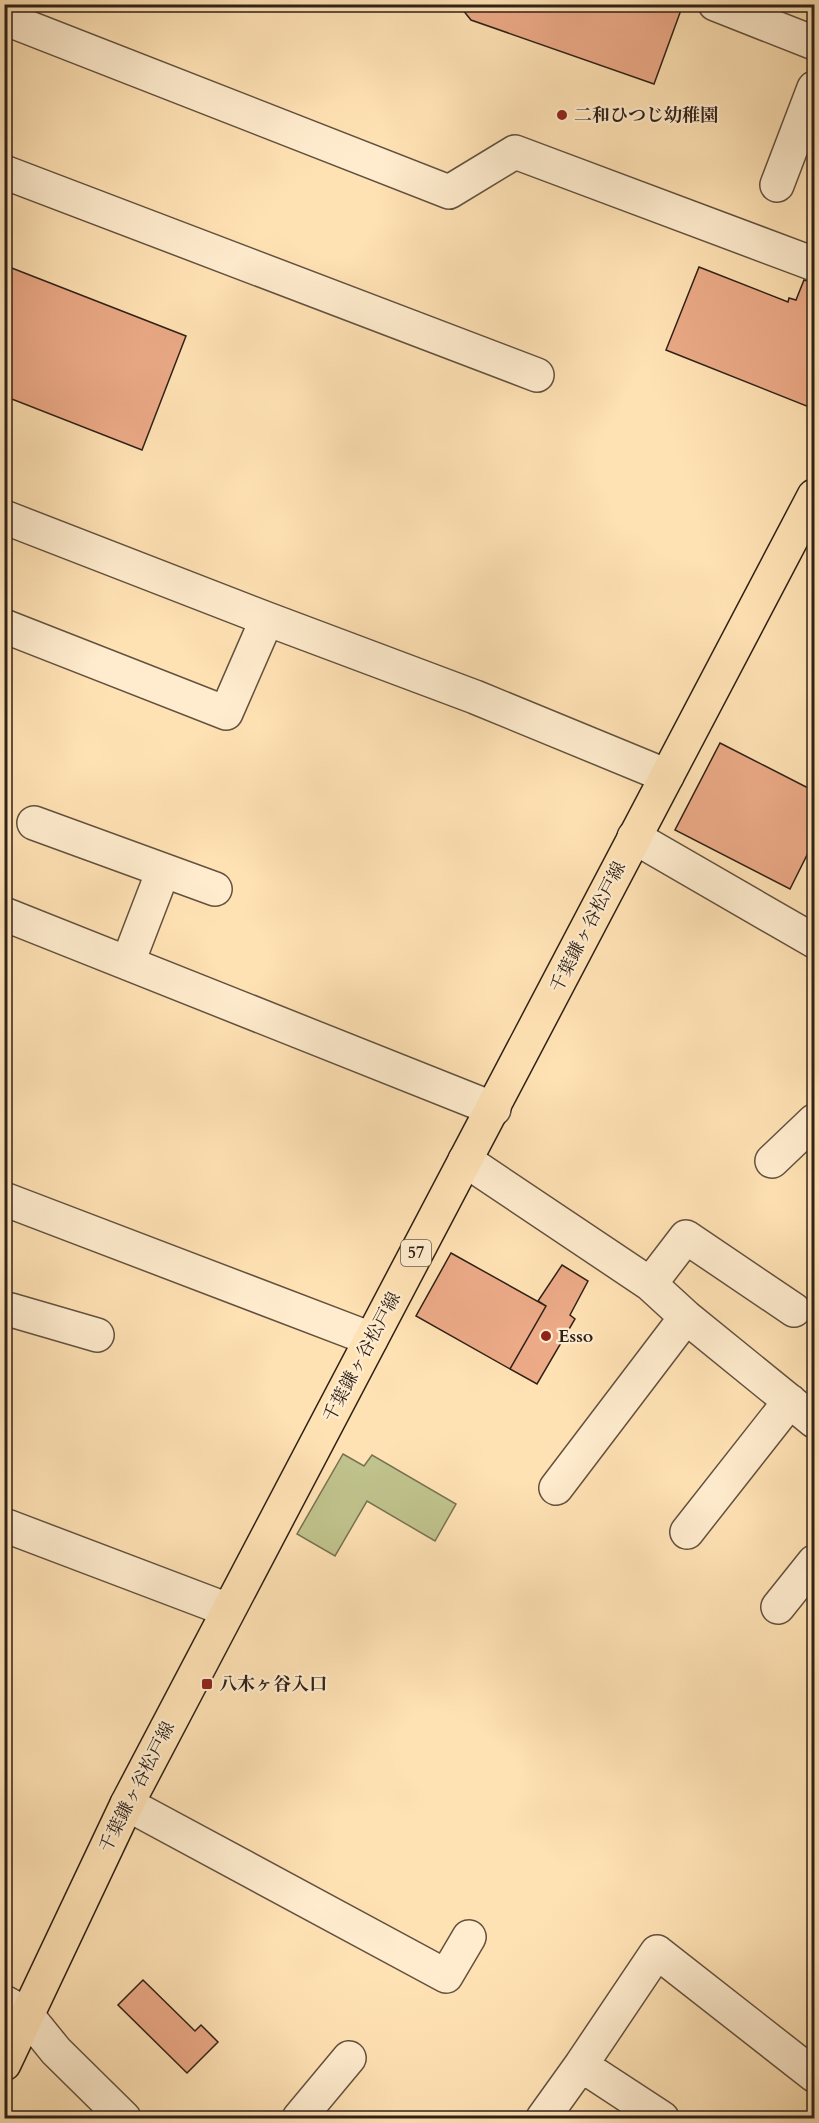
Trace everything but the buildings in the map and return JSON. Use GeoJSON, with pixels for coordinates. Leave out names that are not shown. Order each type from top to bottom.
{"type":"FeatureCollection","features":[{"type":"Feature","properties":{"kind":"main road","name":"千葉鎌ヶ谷松戸線"},"geometry":{"type":"LineString","coordinates":[[4,2064],[15,2008],[127,1804],[814,496]]}},
{"type":"Feature","properties":{"kind":"street"},"geometry":{"type":"LineString","coordinates":[[715,4],[814,43]]}},
{"type":"Feature","properties":{"kind":"street"},"geometry":{"type":"LineString","coordinates":[[4,18],[450,192],[515,152],[814,264]]}},
{"type":"Feature","properties":{"kind":"street"},"geometry":{"type":"LineString","coordinates":[[777,185],[814,88]]}},
{"type":"Feature","properties":{"kind":"street"},"geometry":{"type":"LineString","coordinates":[[4,172],[537,375]]}},
{"type":"Feature","properties":{"kind":"street"},"geometry":{"type":"LineString","coordinates":[[4,517],[267,620],[475,698],[667,776]]}},
{"type":"Feature","properties":{"kind":"street"},"geometry":{"type":"LineString","coordinates":[[4,626],[226,713],[267,620]]}},
{"type":"Feature","properties":{"kind":"street"},"geometry":{"type":"LineString","coordinates":[[34,823],[215,889]]}},
{"type":"Feature","properties":{"kind":"street"},"geometry":{"type":"LineString","coordinates":[[634,837],[814,941]]}},
{"type":"Feature","properties":{"kind":"street"},"geometry":{"type":"LineString","coordinates":[[128,962],[163,871]]}},
{"type":"Feature","properties":{"kind":"street"},"geometry":{"type":"LineString","coordinates":[[4,914],[494,1109]]}},
{"type":"Feature","properties":{"kind":"street"},"geometry":{"type":"LineString","coordinates":[[772,1161],[814,1121]]}},
{"type":"Feature","properties":{"kind":"street"},"geometry":{"type":"LineString","coordinates":[[465,1160],[650,1284],[686,1317],[802,1411],[687,1532]]}},
{"type":"Feature","properties":{"kind":"street"},"geometry":{"type":"LineString","coordinates":[[4,1199],[371,1340]]}},
{"type":"Feature","properties":{"kind":"street"},"geometry":{"type":"LineString","coordinates":[[650,1284],[686,1238],[794,1310]]}},
{"type":"Feature","properties":{"kind":"street"},"geometry":{"type":"LineString","coordinates":[[4,1313],[11,1310],[97,1335]]}},
{"type":"Feature","properties":{"kind":"street"},"geometry":{"type":"LineString","coordinates":[[556,1488],[686,1317]]}},
{"type":"Feature","properties":{"kind":"street"},"geometry":{"type":"LineString","coordinates":[[4,1525],[228,1610]]}},
{"type":"Feature","properties":{"kind":"street"},"geometry":{"type":"LineString","coordinates":[[778,1607],[814,1562]]}},
{"type":"Feature","properties":{"kind":"street"},"geometry":{"type":"LineString","coordinates":[[127,1804],[446,1976],[469,1937]]}},
{"type":"Feature","properties":{"kind":"street"},"geometry":{"type":"LineString","coordinates":[[543,2118],[582,2065],[657,1952],[814,2075]]}},
{"type":"Feature","properties":{"kind":"street"},"geometry":{"type":"LineString","coordinates":[[15,2008],[124,2118]]}},
{"type":"Feature","properties":{"kind":"street"},"geometry":{"type":"LineString","coordinates":[[299,2118],[349,2058]]}},
{"type":"Feature","properties":{"kind":"street"},"geometry":{"type":"LineString","coordinates":[[582,2065],[662,2118]]}},
{"type":"Feature","properties":{"kind":"green space"},"geometry":{"type":"Polygon","coordinates":[[[343,1454],[364,1466],[372,1455],[456,1504],[435,1541],[367,1501],[335,1556],[297,1534],[343,1454]]]}},
{"type":"Feature","properties":{"kind":"place","name":"二和ひつじ幼稚園"},"geometry":{"type":"Point","coordinates":[562,115]}},
{"type":"Feature","properties":{"kind":"place","name":"Esso"},"geometry":{"type":"Point","coordinates":[546,1336]}},
{"type":"Feature","properties":{"kind":"place","name":"八木ヶ谷入口"},"geometry":{"type":"Point","coordinates":[207,1684]}}]}
